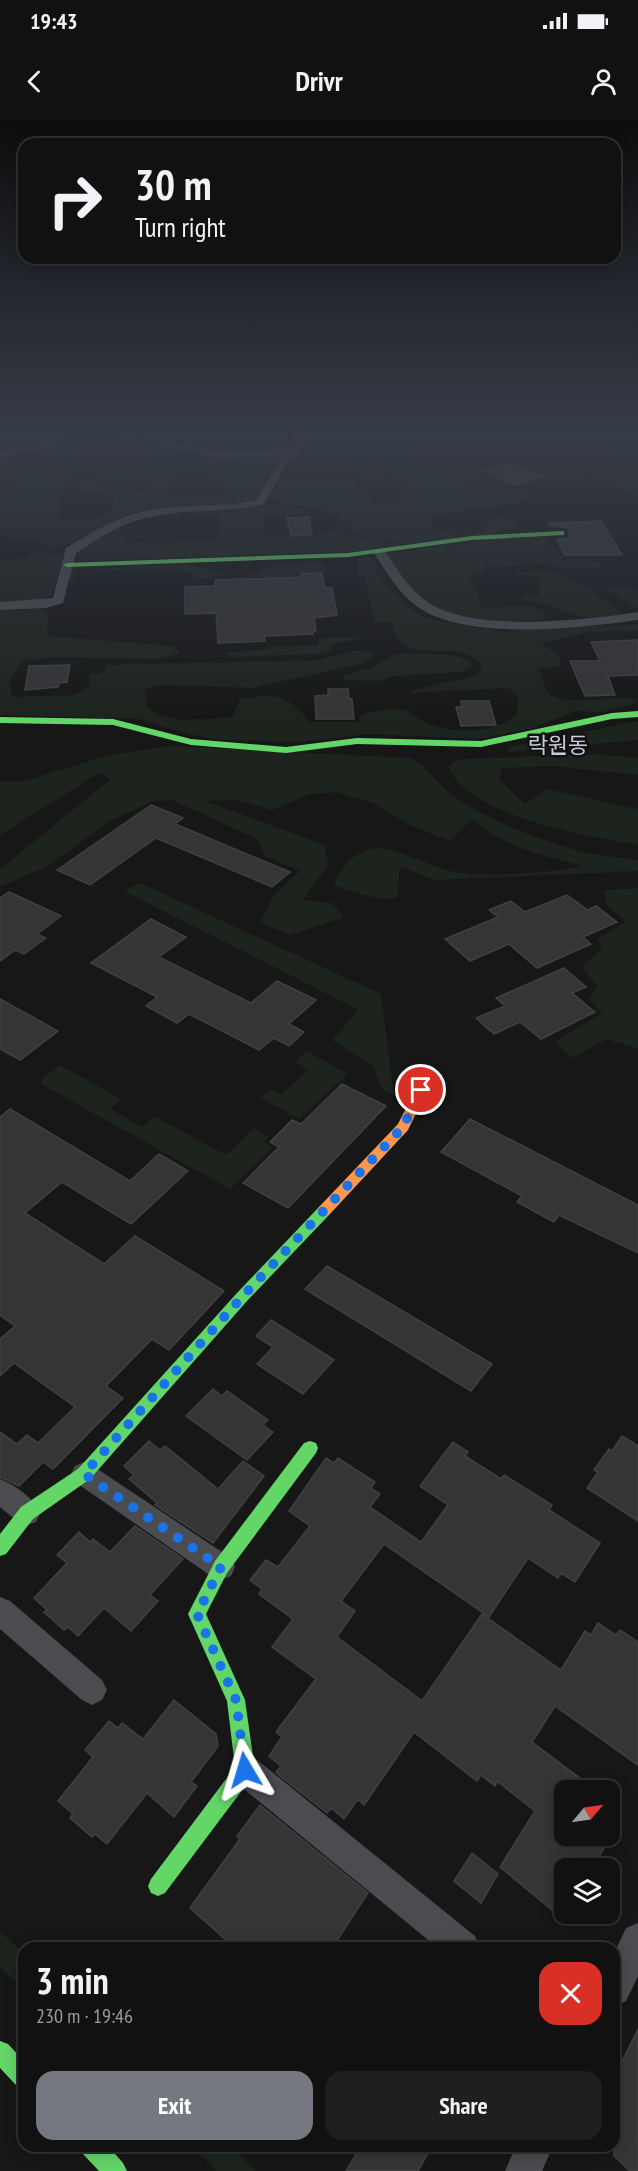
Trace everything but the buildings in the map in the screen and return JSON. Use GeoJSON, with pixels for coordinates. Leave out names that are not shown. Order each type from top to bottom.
{"type":"FeatureCollection","features":[{"type":"Feature","properties":{"kind":"street"},"geometry":{"type":"LineString","coordinates":[[0,606],[46,604],[59,600],[70,551],[115,528]]}},
{"type":"Feature","properties":{"kind":"street"},"geometry":{"type":"LineString","coordinates":[[67,565],[380,553],[472,538],[561,533]]}},
{"type":"Feature","properties":{"kind":"street"},"geometry":{"type":"LineString","coordinates":[[380,553],[390,570],[418,601],[430,610],[452,617],[519,624],[638,616]]}},
{"type":"Feature","properties":{"kind":"street"},"geometry":{"type":"LineString","coordinates":[[0,720],[113,722],[191,742],[285,750],[357,741],[482,744],[612,716],[638,714]]}},
{"type":"Feature","properties":{"kind":"street"},"geometry":{"type":"LineString","coordinates":[[0,1548],[27,1513],[84,1474],[242,1297],[403,1127],[430,1072]]}},
{"type":"Feature","properties":{"kind":"street"},"geometry":{"type":"LineString","coordinates":[[310,1448],[221,1567],[197,1614],[236,1700],[245,1770],[456,1942]]}},
{"type":"Feature","properties":{"kind":"street"},"geometry":{"type":"LineString","coordinates":[[84,1474],[221,1567]]}},
{"type":"Feature","properties":{"kind":"street"},"geometry":{"type":"LineString","coordinates":[[0,1491],[27,1513]]}},
{"type":"Feature","properties":{"kind":"street"},"geometry":{"type":"LineString","coordinates":[[0,1611],[93,1690]]}},
{"type":"Feature","properties":{"kind":"street"},"geometry":{"type":"LineString","coordinates":[[158,1886],[245,1770]]}},
{"type":"Feature","properties":{"kind":"street"},"geometry":{"type":"LineString","coordinates":[[620,1977],[638,1940]]}},
{"type":"Feature","properties":{"kind":"street"},"geometry":{"type":"LineString","coordinates":[[0,2052],[18,2071]]}},
{"type":"Feature","properties":{"kind":"street"},"geometry":{"type":"LineString","coordinates":[[97,2152],[115,2171]]}},
{"type":"Feature","properties":{"kind":"street"},"geometry":{"type":"LineString","coordinates":[[523,2171],[532,2152]]}},
{"type":"Feature","properties":{"kind":"shaded area"},"geometry":{"type":"Polygon","coordinates":[[[0,528],[101,528],[63,546],[51,548],[38,540],[0,536],[0,528]]]}},
{"type":"Feature","properties":{"kind":"shaded area"},"geometry":{"type":"Polygon","coordinates":[[[120,528],[127,542],[135,543],[220,540],[220,528],[265,528],[265,535],[318,537],[317,532],[339,531],[338,528],[343,528],[344,535],[406,546],[387,550],[87,561],[76,557],[88,543],[120,528]]]}},
{"type":"Feature","properties":{"kind":"shaded area"},"geometry":{"type":"Polygon","coordinates":[[[347,528],[436,528],[456,534],[485,531],[483,528],[514,528],[465,539],[418,544],[379,539],[349,531],[347,528]]]}},
{"type":"Feature","properties":{"kind":"shaded area"},"geometry":{"type":"Polygon","coordinates":[[[535,536],[546,538],[564,560],[608,562],[601,563],[602,567],[576,569],[543,565],[485,567],[486,574],[468,575],[479,596],[481,609],[524,606],[540,609],[546,613],[543,619],[531,621],[485,620],[441,611],[417,594],[386,557],[388,554],[491,538],[535,536]]]}},
{"type":"Feature","properties":{"kind":"shaded area"},"geometry":{"type":"Polygon","coordinates":[[[33,552],[60,554],[62,558],[53,595],[40,600],[0,601],[0,560],[28,559],[33,552]]]}},
{"type":"Feature","properties":{"kind":"shaded area"},"geometry":{"type":"Polygon","coordinates":[[[370,557],[378,565],[375,570],[391,591],[421,616],[434,620],[499,631],[638,624],[638,631],[587,632],[540,644],[556,653],[562,662],[557,667],[539,668],[546,689],[558,698],[638,700],[634,704],[603,712],[576,711],[531,729],[478,739],[369,734],[301,742],[220,740],[188,734],[138,719],[0,715],[0,611],[38,609],[48,613],[47,636],[174,646],[180,653],[159,659],[55,657],[22,661],[9,682],[12,697],[74,695],[89,686],[90,674],[103,673],[106,665],[317,660],[344,653],[365,651],[374,656],[364,663],[252,688],[162,685],[145,689],[146,706],[155,712],[176,719],[210,719],[233,717],[240,699],[271,696],[294,705],[310,722],[358,722],[362,714],[399,709],[407,711],[428,724],[463,731],[487,729],[508,721],[517,714],[518,697],[509,688],[410,693],[417,689],[474,676],[480,672],[481,665],[472,657],[462,653],[415,650],[406,647],[398,638],[392,623],[375,623],[364,575],[358,575],[358,559],[370,557]]]}},
{"type":"Feature","properties":{"kind":"shaded area"},"geometry":{"type":"Polygon","coordinates":[[[314,561],[324,565],[327,571],[300,572],[299,576],[243,578],[271,565],[314,561]]]}},
{"type":"Feature","properties":{"kind":"shaded area"},"geometry":{"type":"Polygon","coordinates":[[[183,564],[214,571],[224,576],[195,579],[191,574],[179,569],[83,570],[75,572],[74,581],[68,582],[71,570],[183,564]]]}},
{"type":"Feature","properties":{"kind":"shaded area"},"geometry":{"type":"Polygon","coordinates":[[[552,571],[588,588],[621,612],[609,617],[597,618],[522,600],[521,598],[539,595],[541,577],[514,572],[552,571]]]}},
{"type":"Feature","properties":{"kind":"shaded area"},"geometry":{"type":"Polygon","coordinates":[[[621,586],[638,590],[638,608],[604,589],[621,586]]]}},
{"type":"Feature","properties":{"kind":"shaded area"},"geometry":{"type":"Polygon","coordinates":[[[360,637],[361,639],[331,644],[331,650],[321,654],[231,657],[224,653],[271,649],[271,647],[319,645],[319,638],[360,637]]]}},
{"type":"Feature","properties":{"kind":"shaded area"},"geometry":{"type":"Polygon","coordinates":[[[400,653],[458,657],[466,659],[471,663],[471,667],[461,672],[393,676],[382,681],[344,680],[344,675],[372,668],[400,653]]]}},
{"type":"Feature","properties":{"kind":"shaded area"},"geometry":{"type":"Polygon","coordinates":[[[638,721],[638,740],[508,752],[509,747],[638,721]]]}},
{"type":"Feature","properties":{"kind":"shaded area"},"geometry":{"type":"Polygon","coordinates":[[[170,746],[410,758],[422,766],[455,797],[482,814],[568,848],[638,860],[638,871],[434,880],[402,867],[399,869],[398,897],[366,896],[334,885],[350,860],[361,852],[376,848],[391,850],[442,869],[464,873],[516,874],[583,866],[510,844],[472,819],[450,841],[412,826],[373,803],[337,792],[310,794],[272,810],[236,800],[205,801],[324,845],[328,865],[303,900],[332,903],[344,917],[291,935],[260,923],[274,895],[300,871],[265,856],[257,839],[172,800],[154,801],[110,821],[49,865],[0,887],[0,869],[111,779],[99,773],[0,835],[0,781],[25,781],[109,755],[170,746]]]}},
{"type":"Feature","properties":{"kind":"shaded area"},"geometry":{"type":"Polygon","coordinates":[[[597,754],[638,758],[638,775],[552,766],[502,768],[499,779],[525,804],[546,789],[638,809],[638,845],[562,830],[505,812],[461,785],[448,767],[464,759],[597,754]]]}},
{"type":"Feature","properties":{"kind":"shaded area"},"geometry":{"type":"Polygon","coordinates":[[[140,883],[381,994],[394,1095],[382,1089],[373,1066],[332,1040],[359,1010],[124,891],[140,883]]]}},
{"type":"Feature","properties":{"kind":"shaded area"},"geometry":{"type":"Polygon","coordinates":[[[638,888],[638,1049],[607,1039],[572,1058],[555,1042],[602,1013],[589,999],[597,986],[582,967],[602,948],[597,939],[626,922],[607,905],[604,890],[638,888]]]}},
{"type":"Feature","properties":{"kind":"shaded area"},"geometry":{"type":"Polygon","coordinates":[[[306,1051],[348,1074],[299,1119],[260,1097],[270,1089],[281,1095],[307,1071],[296,1062],[306,1051]]]}},
{"type":"Feature","properties":{"kind":"shaded area"},"geometry":{"type":"Polygon","coordinates":[[[60,1065],[121,1099],[110,1109],[142,1127],[154,1116],[226,1155],[254,1128],[269,1137],[264,1142],[273,1147],[230,1189],[41,1084],[42,1079],[60,1065]]]}},
{"type":"Feature","properties":{"kind":"shaded area"},"geometry":{"type":"Polygon","coordinates":[[[0,1931],[18,1948],[18,1985],[0,1967],[0,1931]]]}},
{"type":"Feature","properties":{"kind":"shaded area"},"geometry":{"type":"Polygon","coordinates":[[[197,2152],[236,2152],[256,2171],[217,2171],[197,2152]]]}},
{"type":"Feature","properties":{"kind":"traffic: fast"},"geometry":{"type":"LineString","coordinates":[[67,565],[348,555],[472,538],[561,533]]}},
{"type":"Feature","properties":{"kind":"traffic: fast"},"geometry":{"type":"LineString","coordinates":[[0,720],[113,722],[191,742],[286,750],[357,741],[481,744],[612,716],[638,714]]}},
{"type":"Feature","properties":{"kind":"traffic: fast"},"geometry":{"type":"LineString","coordinates":[[0,1548],[27,1513],[84,1474],[242,1297],[324,1211]]}},
{"type":"Feature","properties":{"kind":"traffic: fast"},"geometry":{"type":"LineString","coordinates":[[158,1886],[245,1770],[236,1700],[197,1614],[221,1567],[310,1448]]}},
{"type":"Feature","properties":{"kind":"traffic: fast"},"geometry":{"type":"LineString","coordinates":[[0,2052],[18,2071]]}},
{"type":"Feature","properties":{"kind":"traffic: fast"},"geometry":{"type":"LineString","coordinates":[[97,2152],[115,2171]]}},
{"type":"Feature","properties":{"kind":"traffic: slow"},"geometry":{"type":"LineString","coordinates":[[324,1211],[403,1127],[430,1072]]}},
{"type":"Feature","properties":{"kind":"district","name":"락원동"},"geometry":{"type":"Point","coordinates":[558,745]}},
{"type":"Feature","properties":{"kind":"route"},"geometry":{"type":"LineString","coordinates":[[245,1770],[236,1700],[197,1614],[221,1567],[84,1474],[242,1297],[403,1127],[421,1090]]}}]}
